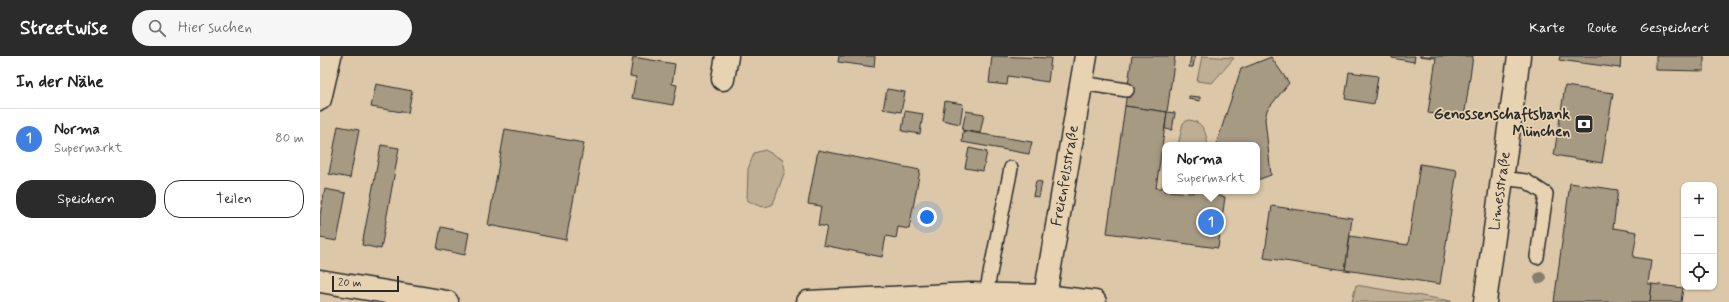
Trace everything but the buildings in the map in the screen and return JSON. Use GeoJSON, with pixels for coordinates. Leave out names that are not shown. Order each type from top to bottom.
{"type":"FeatureCollection","features":[{"type":"Feature","properties":{"kind":"street"},"geometry":{"type":"LineString","coordinates":[[320,98],[330,56]]}},
{"type":"Feature","properties":{"kind":"street"},"geometry":{"type":"LineString","coordinates":[[723,79],[727,56]]}},
{"type":"Feature","properties":{"kind":"street","name":"Freienfelsstraße"},"geometry":{"type":"LineString","coordinates":[[1044,296],[1086,56]]}},
{"type":"Feature","properties":{"kind":"street","name":"Limesstraße"},"geometry":{"type":"LineString","coordinates":[[1485,302],[1519,56]]}},
{"type":"Feature","properties":{"kind":"street"},"geometry":{"type":"LineString","coordinates":[[320,280],[447,302]]}},
{"type":"Feature","properties":{"kind":"street"},"geometry":{"type":"LineString","coordinates":[[808,302],[986,294],[1044,296],[1095,302]]}},
{"type":"Feature","properties":{"kind":"lane"},"geometry":{"type":"LineString","coordinates":[[1081,83],[1127,90]]}},
{"type":"Feature","properties":{"kind":"lane"},"geometry":{"type":"LineString","coordinates":[[986,294],[1011,168]]}},
{"type":"Feature","properties":{"kind":"lane"},"geometry":{"type":"LineString","coordinates":[[1502,178],[1526,181],[1546,194],[1537,257]]}},
{"type":"Feature","properties":{"kind":"shaded area"},"geometry":{"type":"Polygon","coordinates":[[[1202,56],[1234,58],[1212,83],[1197,81],[1202,56]]]}},
{"type":"Feature","properties":{"kind":"shaded area"},"geometry":{"type":"Polygon","coordinates":[[[1188,120],[1197,122],[1203,128],[1207,142],[1179,142],[1183,123],[1188,120]]]}},
{"type":"Feature","properties":{"kind":"shaded area"},"geometry":{"type":"Polygon","coordinates":[[[765,150],[783,160],[785,171],[773,204],[763,207],[747,200],[748,169],[754,153],[765,150]]]}},
{"type":"Feature","properties":{"kind":"shaded area"},"geometry":{"type":"Polygon","coordinates":[[[1356,285],[1451,301],[1451,302],[1352,302],[1356,285]]]}},
{"type":"Feature","properties":{"kind":"place","name":"Genossenschaftsbank München"},"geometry":{"type":"Point","coordinates":[1584,124]}},
{"type":"Feature","properties":{"kind":"place","name":"Norma"},"geometry":{"type":"Point","coordinates":[1211,222]}}]}
